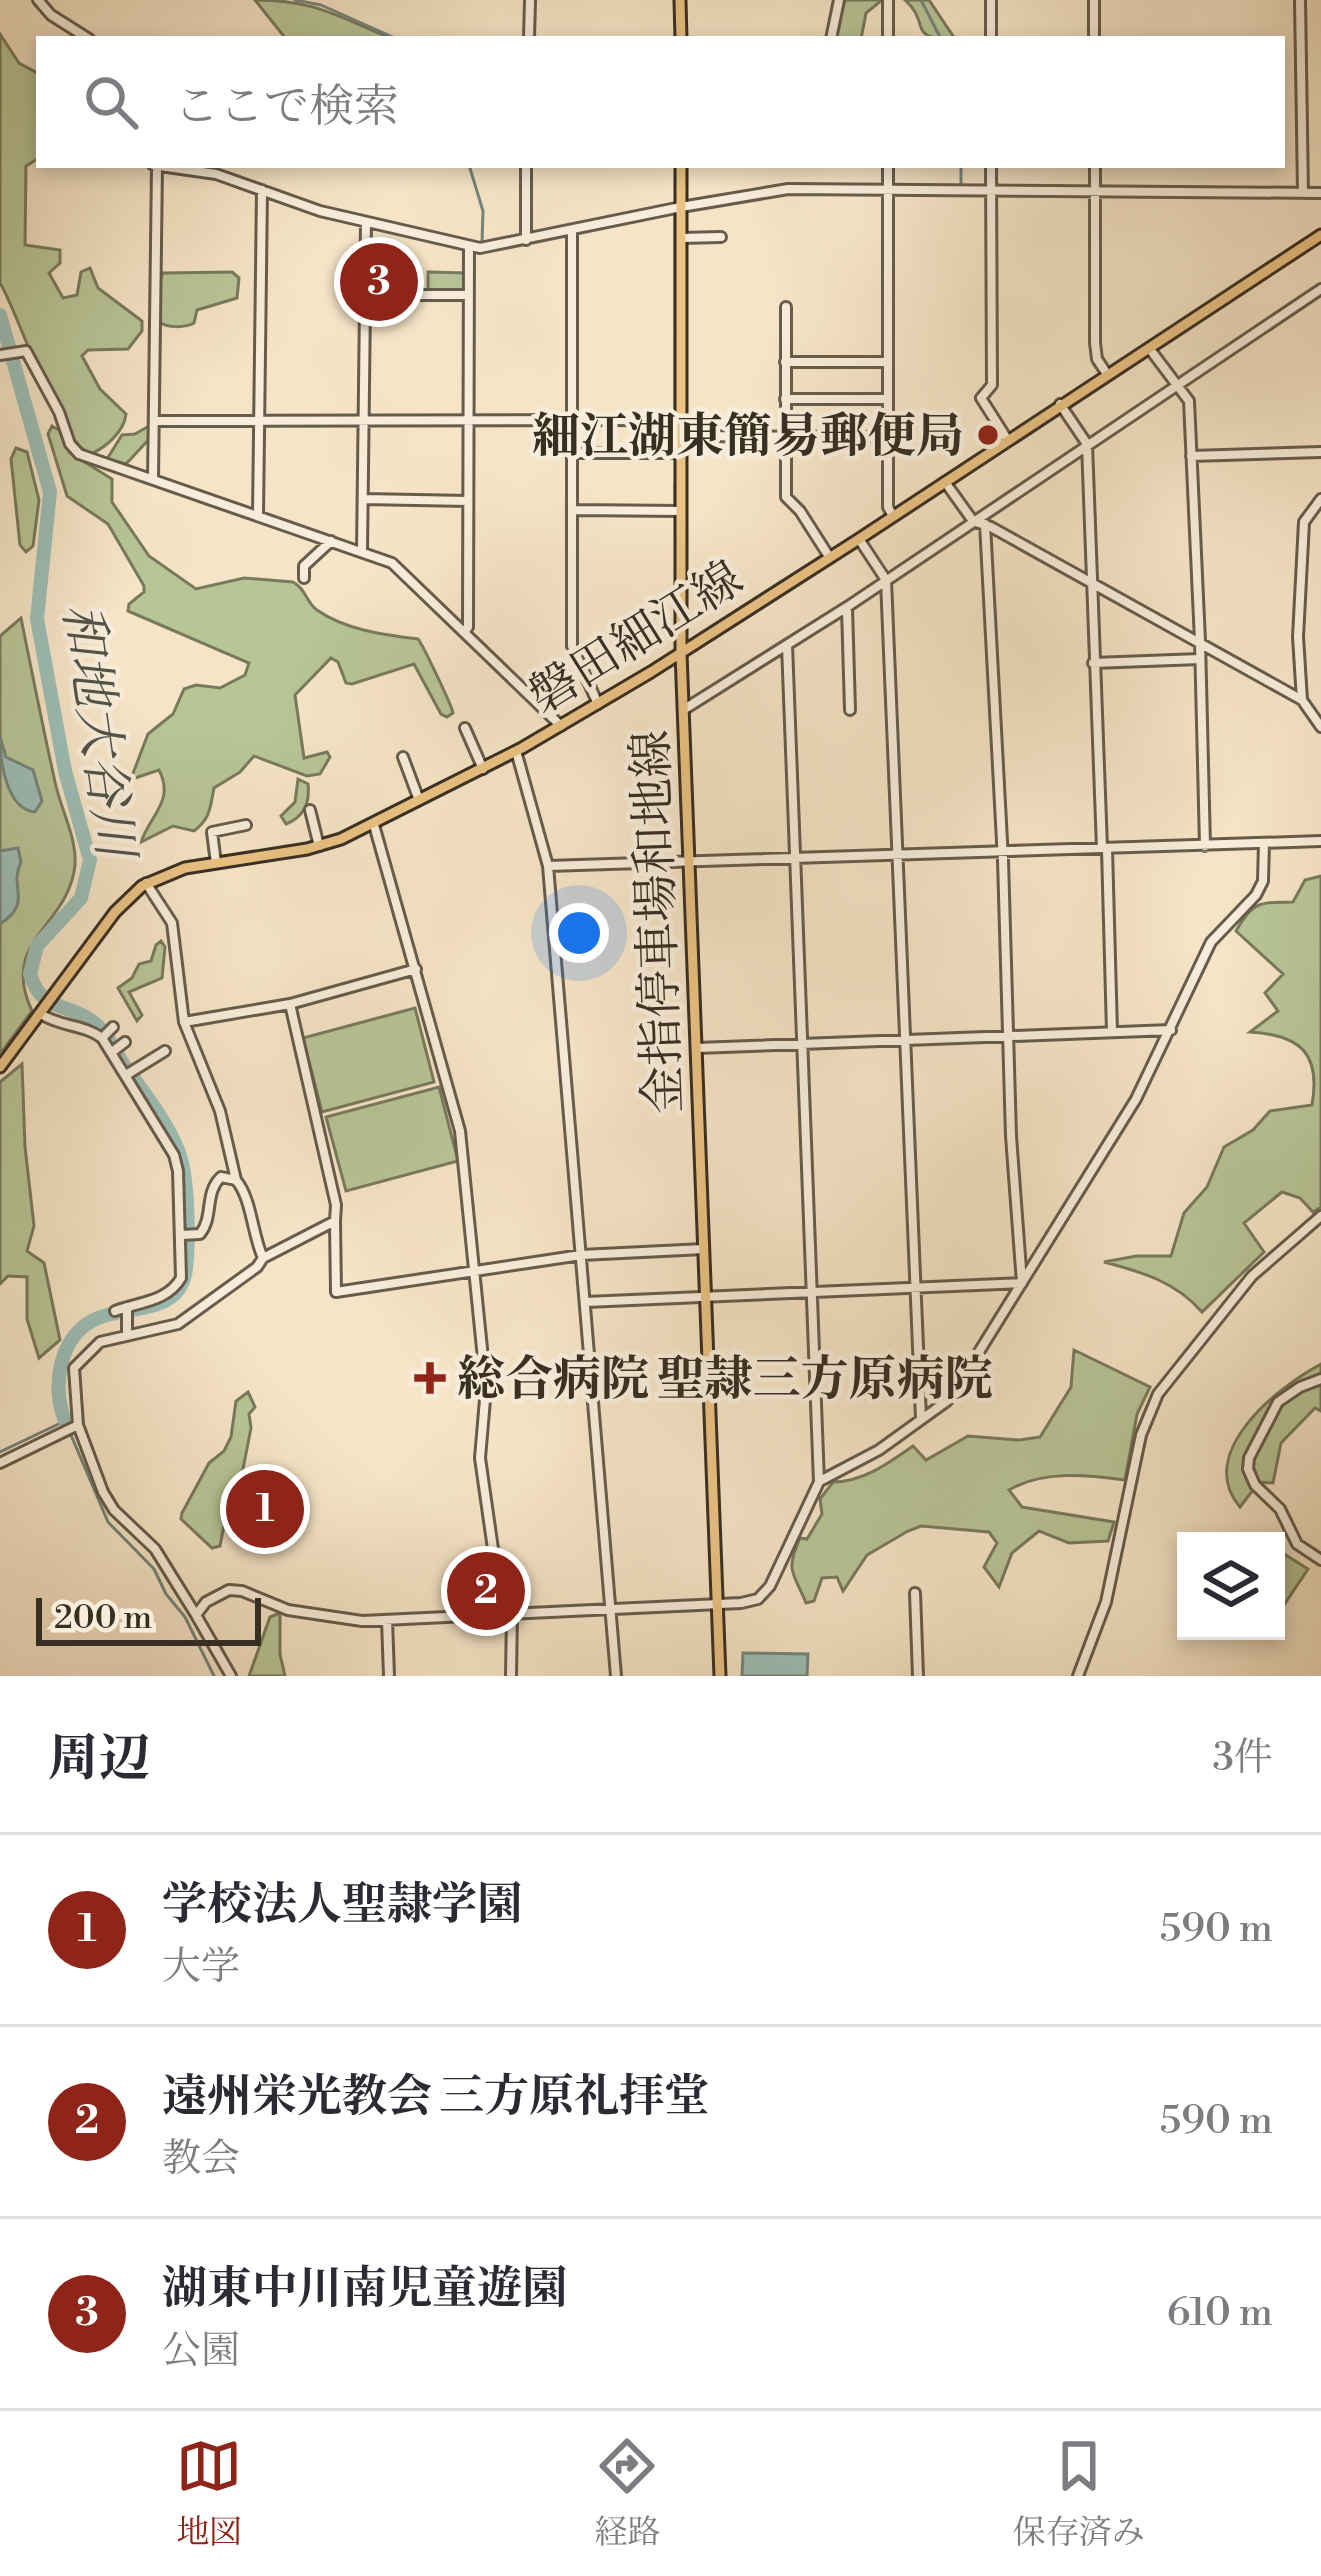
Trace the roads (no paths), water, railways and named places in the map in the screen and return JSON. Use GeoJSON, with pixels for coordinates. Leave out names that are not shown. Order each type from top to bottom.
{"type":"FeatureCollection","features":[{"type":"Feature","properties":{"kind":"main road"},"geometry":{"type":"LineString","coordinates":[[680,0],[680,36]]}},
{"type":"Feature","properties":{"kind":"main road","name":"金指停車場和地線"},"geometry":{"type":"LineString","coordinates":[[681,168],[680,653],[720,1676]]}},
{"type":"Feature","properties":{"kind":"main road","name":"磐田細江線"},"geometry":{"type":"LineString","coordinates":[[0,1067],[121,905],[146,883],[176,870],[319,846],[374,825],[516,752],[860,539],[1321,235]]}},
{"type":"Feature","properties":{"kind":"street"},"geometry":{"type":"LineString","coordinates":[[38,0],[51,15],[84,36]]}},
{"type":"Feature","properties":{"kind":"street"},"geometry":{"type":"LineString","coordinates":[[529,36],[530,0]]}},
{"type":"Feature","properties":{"kind":"street"},"geometry":{"type":"LineString","coordinates":[[832,36],[838,0]]}},
{"type":"Feature","properties":{"kind":"street"},"geometry":{"type":"LineString","coordinates":[[888,0],[888,36]]}},
{"type":"Feature","properties":{"kind":"street"},"geometry":{"type":"LineString","coordinates":[[991,0],[991,36]]}},
{"type":"Feature","properties":{"kind":"street"},"geometry":{"type":"LineString","coordinates":[[1094,0],[1094,36]]}},
{"type":"Feature","properties":{"kind":"street"},"geometry":{"type":"LineString","coordinates":[[1300,0],[1303,193]]}},
{"type":"Feature","properties":{"kind":"street"},"geometry":{"type":"LineString","coordinates":[[154,478],[155,168]]}},
{"type":"Feature","properties":{"kind":"street"},"geometry":{"type":"LineString","coordinates":[[192,168],[366,222],[469,248],[788,189],[1321,193]]}},
{"type":"Feature","properties":{"kind":"street"},"geometry":{"type":"LineString","coordinates":[[526,168],[526,240]]}},
{"type":"Feature","properties":{"kind":"street"},"geometry":{"type":"LineString","coordinates":[[888,168],[888,507],[893,516]]}},
{"type":"Feature","properties":{"kind":"street"},"geometry":{"type":"LineString","coordinates":[[991,168],[992,385],[981,398],[1007,439]]}},
{"type":"Feature","properties":{"kind":"street"},"geometry":{"type":"LineString","coordinates":[[1095,168],[1095,343],[1097,359],[1107,374]]}},
{"type":"Feature","properties":{"kind":"street"},"geometry":{"type":"LineString","coordinates":[[258,515],[262,190]]}},
{"type":"Feature","properties":{"kind":"street"},"geometry":{"type":"LineString","coordinates":[[362,552],[366,222]]}},
{"type":"Feature","properties":{"kind":"street"},"geometry":{"type":"LineString","coordinates":[[572,231],[572,646],[598,704]]}},
{"type":"Feature","properties":{"kind":"street"},"geometry":{"type":"LineString","coordinates":[[681,238],[722,237]]}},
{"type":"Feature","properties":{"kind":"street"},"geometry":{"type":"LineString","coordinates":[[465,631],[469,248]]}},
{"type":"Feature","properties":{"kind":"street"},"geometry":{"type":"LineString","coordinates":[[683,710],[847,607],[1321,289]]}},
{"type":"Feature","properties":{"kind":"street"},"geometry":{"type":"LineString","coordinates":[[364,295],[469,295]]}},
{"type":"Feature","properties":{"kind":"street"},"geometry":{"type":"LineString","coordinates":[[786,307],[786,497],[830,557]]}},
{"type":"Feature","properties":{"kind":"street"},"geometry":{"type":"LineString","coordinates":[[1148,346],[1189,401],[1205,846]]}},
{"type":"Feature","properties":{"kind":"street"},"geometry":{"type":"LineString","coordinates":[[0,355],[26,351],[74,449],[398,567],[561,726]]}},
{"type":"Feature","properties":{"kind":"street"},"geometry":{"type":"LineString","coordinates":[[785,362],[888,362]]}},
{"type":"Feature","properties":{"kind":"street"},"geometry":{"type":"LineString","coordinates":[[785,399],[887,399]]}},
{"type":"Feature","properties":{"kind":"street"},"geometry":{"type":"LineString","coordinates":[[1060,404],[1087,444],[1112,1032]]}},
{"type":"Feature","properties":{"kind":"street"},"geometry":{"type":"LineString","coordinates":[[155,422],[681,420]]}},
{"type":"Feature","properties":{"kind":"street"},"geometry":{"type":"LineString","coordinates":[[681,436],[888,436]]}},
{"type":"Feature","properties":{"kind":"street"},"geometry":{"type":"LineString","coordinates":[[1191,456],[1321,452]]}},
{"type":"Feature","properties":{"kind":"street"},"geometry":{"type":"LineString","coordinates":[[573,453],[681,453]]}},
{"type":"Feature","properties":{"kind":"street"},"geometry":{"type":"LineString","coordinates":[[945,482],[973,521],[1302,700],[1321,727]]}},
{"type":"Feature","properties":{"kind":"street"},"geometry":{"type":"LineString","coordinates":[[364,499],[468,501]]}},
{"type":"Feature","properties":{"kind":"street"},"geometry":{"type":"LineString","coordinates":[[1302,700],[1298,637],[1302,535],[1304,522],[1321,499]]}},
{"type":"Feature","properties":{"kind":"street"},"geometry":{"type":"LineString","coordinates":[[573,510],[681,511]]}},
{"type":"Feature","properties":{"kind":"street"},"geometry":{"type":"LineString","coordinates":[[985,524],[1011,1136],[1022,1283]]}},
{"type":"Feature","properties":{"kind":"street"},"geometry":{"type":"LineString","coordinates":[[860,539],[886,580],[921,1419]]}},
{"type":"Feature","properties":{"kind":"street"},"geometry":{"type":"LineString","coordinates":[[304,578],[304,566],[331,541]]}},
{"type":"Feature","properties":{"kind":"street"},"geometry":{"type":"LineString","coordinates":[[847,607],[850,710]]}},
{"type":"Feature","properties":{"kind":"street"},"geometry":{"type":"LineString","coordinates":[[196,1615],[206,1602],[229,1590],[320,1616],[387,1620],[718,1604],[758,1599],[770,1586],[819,1482],[787,645]]}},
{"type":"Feature","properties":{"kind":"street"},"geometry":{"type":"LineString","coordinates":[[1093,663],[1200,659]]}},
{"type":"Feature","properties":{"kind":"street"},"geometry":{"type":"LineString","coordinates":[[465,728],[483,769]]}},
{"type":"Feature","properties":{"kind":"street"},"geometry":{"type":"LineString","coordinates":[[516,752],[548,866],[616,1676]]}},
{"type":"Feature","properties":{"kind":"street"},"geometry":{"type":"LineString","coordinates":[[403,757],[420,802]]}},
{"type":"Feature","properties":{"kind":"street"},"geometry":{"type":"LineString","coordinates":[[310,810],[319,846]]}},
{"type":"Feature","properties":{"kind":"street"},"geometry":{"type":"LineString","coordinates":[[216,863],[212,832],[247,825]]}},
{"type":"Feature","properties":{"kind":"street"},"geometry":{"type":"LineString","coordinates":[[374,825],[460,1131],[486,1388],[480,1458],[507,1612],[511,1676]]}},
{"type":"Feature","properties":{"kind":"street"},"geometry":{"type":"LineString","coordinates":[[548,866],[1321,842]]}},
{"type":"Feature","properties":{"kind":"street"},"geometry":{"type":"LineString","coordinates":[[819,1482],[879,1450],[947,1401],[1136,1099],[1211,942],[1256,895],[1263,881],[1264,844]]}},
{"type":"Feature","properties":{"kind":"street"},"geometry":{"type":"LineString","coordinates":[[146,883],[172,922],[184,1022],[220,1111],[236,1180],[263,1258]]}},
{"type":"Feature","properties":{"kind":"street"},"geometry":{"type":"LineString","coordinates":[[184,1022],[290,1004],[416,969]]}},
{"type":"Feature","properties":{"kind":"street"},"geometry":{"type":"LineString","coordinates":[[290,1004],[332,1186],[336,1292],[581,1255],[704,1250]]}},
{"type":"Feature","properties":{"kind":"street"},"geometry":{"type":"LineString","coordinates":[[43,1011],[57,1023],[82,1027],[102,1038],[174,1155],[186,1235],[174,1290],[115,1311]]}},
{"type":"Feature","properties":{"kind":"street"},"geometry":{"type":"LineString","coordinates":[[102,1038],[112,1027]]}},
{"type":"Feature","properties":{"kind":"street"},"geometry":{"type":"LineString","coordinates":[[697,1048],[1171,1030]]}},
{"type":"Feature","properties":{"kind":"street"},"geometry":{"type":"LineString","coordinates":[[112,1052],[125,1042]]}},
{"type":"Feature","properties":{"kind":"street"},"geometry":{"type":"LineString","coordinates":[[126,1074],[165,1051]]}},
{"type":"Feature","properties":{"kind":"street"},"geometry":{"type":"LineString","coordinates":[[186,1235],[206,1227],[213,1185],[221,1178],[236,1180]]}},
{"type":"Feature","properties":{"kind":"street"},"geometry":{"type":"LineString","coordinates":[[1078,1676],[1106,1602],[1142,1436],[1158,1394],[1252,1276],[1321,1216]]}},
{"type":"Feature","properties":{"kind":"street"},"geometry":{"type":"LineString","coordinates":[[231,1676],[155,1549],[114,1510],[74,1426],[74,1368],[100,1342],[178,1324],[263,1258],[335,1221]]}},
{"type":"Feature","properties":{"kind":"street"},"geometry":{"type":"LineString","coordinates":[[586,1302],[1022,1283]]}},
{"type":"Feature","properties":{"kind":"street"},"geometry":{"type":"LineString","coordinates":[[127,1307],[128,1336]]}},
{"type":"Feature","properties":{"kind":"street"},"geometry":{"type":"LineString","coordinates":[[1321,1379],[1278,1402],[1248,1469],[1256,1485],[1280,1509],[1298,1544],[1321,1560]]}},
{"type":"Feature","properties":{"kind":"street"},"geometry":{"type":"LineString","coordinates":[[0,1463],[74,1426]]}},
{"type":"Feature","properties":{"kind":"street"},"geometry":{"type":"LineString","coordinates":[[915,1593],[918,1676]]}},
{"type":"Feature","properties":{"kind":"street"},"geometry":{"type":"LineString","coordinates":[[387,1620],[388,1676]]}},
{"type":"Feature","properties":{"kind":"water"},"geometry":{"type":"Polygon","coordinates":[[[0,737],[6,757],[33,770],[42,801],[35,812],[25,809],[11,793],[0,737]]]}},
{"type":"Feature","properties":{"kind":"water"},"geometry":{"type":"Polygon","coordinates":[[[18,848],[18,902],[0,924],[0,851],[18,848]]]}},
{"type":"Feature","properties":{"kind":"water"},"geometry":{"type":"Polygon","coordinates":[[[743,1653],[808,1654],[807,1676],[742,1676],[743,1653]]]}},
{"type":"Feature","properties":{"kind":"waterway"},"geometry":{"type":"LineString","coordinates":[[295,0],[321,5],[390,36]]}},
{"type":"Feature","properties":{"kind":"waterway"},"geometry":{"type":"LineString","coordinates":[[921,0],[939,36]]}},
{"type":"Feature","properties":{"kind":"waterway"},"geometry":{"type":"LineString","coordinates":[[470,168],[483,211],[482,242]]}},
{"type":"Feature","properties":{"kind":"waterway"},"geometry":{"type":"LineString","coordinates":[[961,168],[961,185]]}},
{"type":"Feature","properties":{"kind":"waterway"},"geometry":{"type":"LineString","coordinates":[[675,214],[675,331]]}},
{"type":"Feature","properties":{"kind":"waterway","name":"和地大谷川"},"geometry":{"type":"LineString","coordinates":[[0,315],[50,492],[37,619],[65,771],[90,860],[81,898],[37,946],[30,974],[48,1001],[83,1015],[102,1030],[154,1106],[178,1150],[187,1209],[186,1269],[174,1295],[152,1306],[98,1318],[74,1336],[67,1348],[59,1377],[65,1421]]}},
{"type":"Feature","properties":{"kind":"waterway"},"geometry":{"type":"LineString","coordinates":[[675,335],[675,415]]}},
{"type":"Feature","properties":{"kind":"waterway"},"geometry":{"type":"LineString","coordinates":[[675,435],[675,449]]}},
{"type":"Feature","properties":{"kind":"waterway"},"geometry":{"type":"LineString","coordinates":[[675,484],[675,502]]}},
{"type":"Feature","properties":{"kind":"waterway"},"geometry":{"type":"LineString","coordinates":[[0,1452],[65,1421],[108,1522],[154,1569],[214,1676]]}},
{"type":"Feature","properties":{"kind":"place","name":"湖東中川南児童遊園"},"geometry":{"type":"Point","coordinates":[379,282]}},
{"type":"Feature","properties":{"kind":"place","name":"細江湖東簡易郵便局"},"geometry":{"type":"Point","coordinates":[988,435]}},
{"type":"Feature","properties":{"kind":"place","name":"総合病院 聖隷三方原病院"},"geometry":{"type":"Point","coordinates":[430,1378]}},
{"type":"Feature","properties":{"kind":"place","name":"学校法人聖隷学園"},"geometry":{"type":"Point","coordinates":[265,1509]}},
{"type":"Feature","properties":{"kind":"place","name":"遠州栄光教会 三方原礼拝堂"},"geometry":{"type":"Point","coordinates":[486,1591]}}]}
